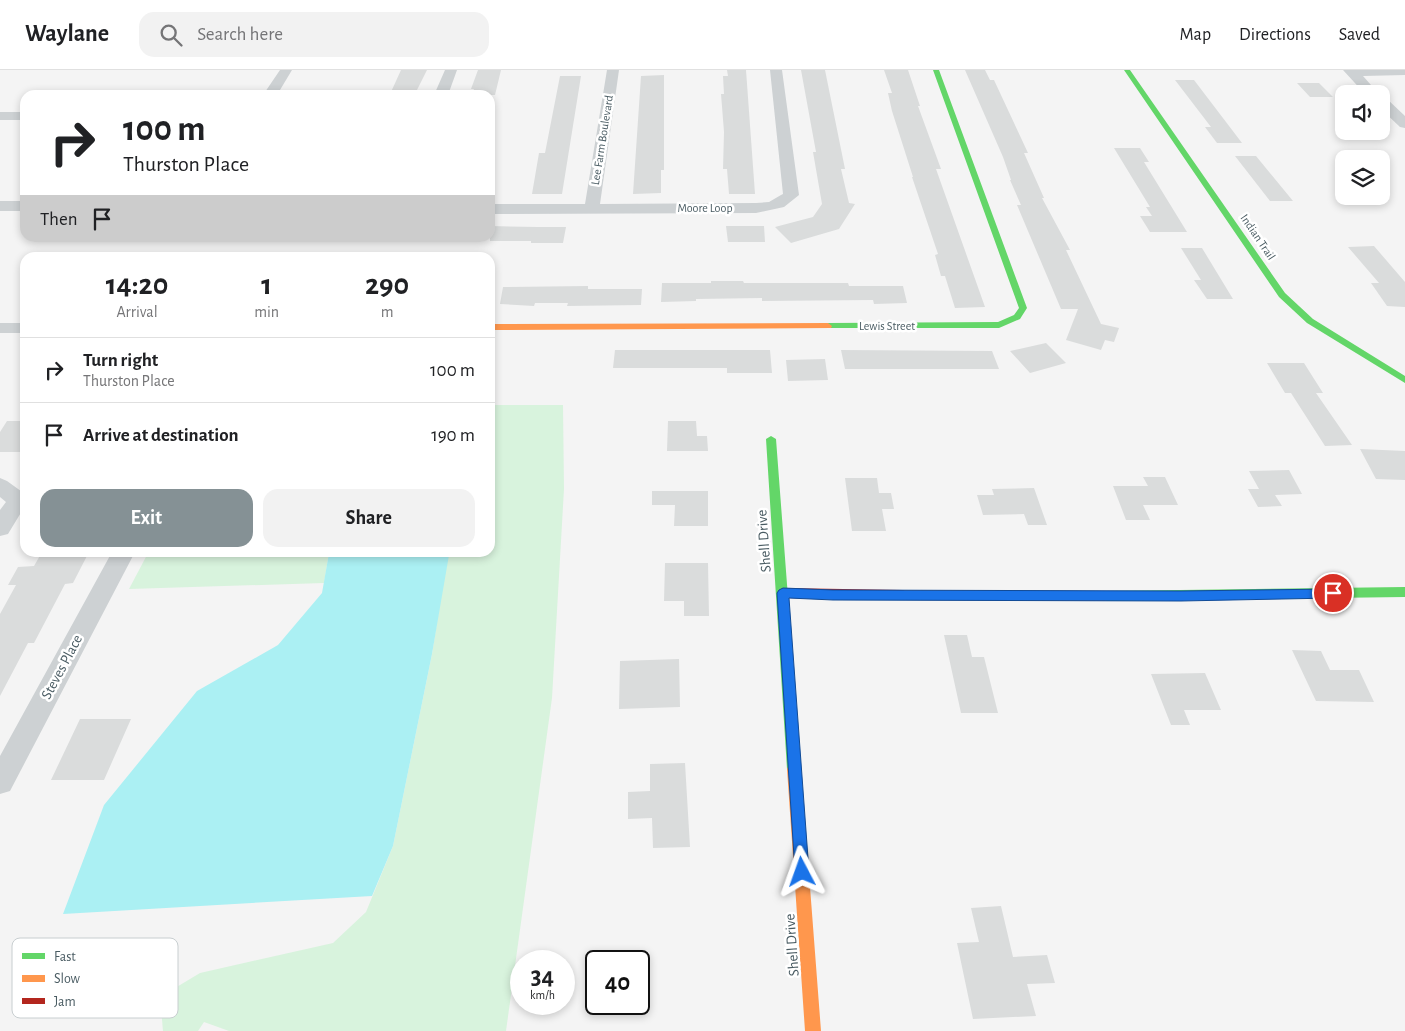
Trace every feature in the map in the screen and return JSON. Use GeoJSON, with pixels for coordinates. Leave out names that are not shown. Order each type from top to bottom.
{"type":"FeatureCollection","features":[{"type":"Feature","properties":{"kind":"street"},"geometry":{"type":"LineString","coordinates":[[273,90],[286,70]]}},
{"type":"Feature","properties":{"kind":"street"},"geometry":{"type":"LineString","coordinates":[[443,90],[451,70]]}},
{"type":"Feature","properties":{"kind":"street","name":"Lee Farm Boulevard"},"geometry":{"type":"LineString","coordinates":[[592,209],[613,70]]}},
{"type":"Feature","properties":{"kind":"street","name":"Moore Loop"},"geometry":{"type":"LineString","coordinates":[[495,209],[756,208],[771,207],[784,202],[791,195],[776,70]]}},
{"type":"Feature","properties":{"kind":"street","name":"Lewis Street"},"geometry":{"type":"LineString","coordinates":[[495,327],[999,326],[1017,317],[1023,308],[936,70]]}},
{"type":"Feature","properties":{"kind":"street","name":"Indian Trail"},"geometry":{"type":"LineString","coordinates":[[1127,70],[1282,295],[1310,321],[1405,380]]}},
{"type":"Feature","properties":{"kind":"street"},"geometry":{"type":"LineString","coordinates":[[1350,72],[1405,71]]}},
{"type":"Feature","properties":{"kind":"street"},"geometry":{"type":"LineString","coordinates":[[1350,72],[1364,85]]}},
{"type":"Feature","properties":{"kind":"street"},"geometry":{"type":"LineString","coordinates":[[1390,110],[1405,124]]}},
{"type":"Feature","properties":{"kind":"street"},"geometry":{"type":"LineString","coordinates":[[0,116],[20,116]]}},
{"type":"Feature","properties":{"kind":"street"},"geometry":{"type":"LineString","coordinates":[[0,206],[20,206]]}},
{"type":"Feature","properties":{"kind":"street"},"geometry":{"type":"LineString","coordinates":[[0,328],[20,328]]}},
{"type":"Feature","properties":{"kind":"street","name":"Shell Drive"},"geometry":{"type":"LineString","coordinates":[[771,439],[813,1031]]}},
{"type":"Feature","properties":{"kind":"street"},"geometry":{"type":"LineString","coordinates":[[0,486],[18,500],[0,528]]}},
{"type":"Feature","properties":{"kind":"street","name":"Steves Place"},"geometry":{"type":"LineString","coordinates":[[0,782],[121,557]]}},
{"type":"Feature","properties":{"kind":"street"},"geometry":{"type":"LineString","coordinates":[[783,593],[833,595],[1200,596],[1405,592]]}},
{"type":"Feature","properties":{"kind":"green space"},"geometry":{"type":"Polygon","coordinates":[[[495,405],[563,405],[564,489],[552,698],[517,950],[510,950],[510,1002],[506,1031],[229,1031],[204,1022],[198,1031],[163,1031],[162,1018],[178,1018],[178,986],[200,973],[333,943],[366,912],[393,846],[432,654],[447,557],[495,557],[495,405]]]}},
{"type":"Feature","properties":{"kind":"green space"},"geometry":{"type":"Polygon","coordinates":[[[146,557],[328,557],[324,583],[129,589],[146,557]]]}},
{"type":"Feature","properties":{"kind":"water"},"geometry":{"type":"Polygon","coordinates":[[[328,557],[449,557],[432,654],[393,846],[372,896],[63,914],[104,805],[197,691],[278,645],[322,593],[328,557]]]}},
{"type":"Feature","properties":{"kind":"building"},"geometry":{"type":"Polygon","coordinates":[[[401,70],[427,70],[417,90],[392,90],[401,70]]]}},
{"type":"Feature","properties":{"kind":"building"},"geometry":{"type":"Polygon","coordinates":[[[478,70],[501,70],[495,95],[495,90],[471,89],[478,70]]]}},
{"type":"Feature","properties":{"kind":"building"},"geometry":{"type":"Polygon","coordinates":[[[727,70],[746,70],[755,194],[729,194],[727,169],[723,169],[724,132],[721,94],[724,94],[723,76],[728,76],[727,70]]]}},
{"type":"Feature","properties":{"kind":"building"},"geometry":{"type":"Polygon","coordinates":[[[801,70],[825,70],[845,169],[841,169],[849,203],[855,204],[839,229],[791,243],[775,227],[813,217],[822,204],[813,152],[816,152],[801,70]]]}},
{"type":"Feature","properties":{"kind":"building"},"geometry":{"type":"Polygon","coordinates":[[[884,70],[908,70],[920,106],[918,106],[941,169],[936,169],[985,307],[955,308],[945,276],[941,276],[935,255],[938,254],[892,111],[888,93],[892,93],[884,70]]]}},
{"type":"Feature","properties":{"kind":"building"},"geometry":{"type":"Polygon","coordinates":[[[965,70],[985,70],[990,80],[994,80],[1028,153],[1024,153],[1044,198],[1042,198],[1070,250],[1066,250],[1101,324],[1119,328],[1114,342],[1105,340],[1101,350],[1066,340],[1078,309],[1061,309],[1017,205],[1021,205],[1010,180],[1003,157],[965,70]]]}},
{"type":"Feature","properties":{"kind":"building"},"geometry":{"type":"Polygon","coordinates":[[[664,75],[664,170],[661,170],[661,193],[633,194],[641,76],[664,75]]]}},
{"type":"Feature","properties":{"kind":"building"},"geometry":{"type":"Polygon","coordinates":[[[560,76],[581,76],[562,194],[532,194],[539,153],[545,153],[560,76]]]}},
{"type":"Feature","properties":{"kind":"building"},"geometry":{"type":"Polygon","coordinates":[[[1175,80],[1194,80],[1242,143],[1217,143],[1205,127],[1211,127],[1175,80]]]}},
{"type":"Feature","properties":{"kind":"building"},"geometry":{"type":"Polygon","coordinates":[[[1297,83],[1319,83],[1333,97],[1310,97],[1297,83]]]}},
{"type":"Feature","properties":{"kind":"building"},"geometry":{"type":"Polygon","coordinates":[[[1114,148],[1140,148],[1149,162],[1144,162],[1187,232],[1150,232],[1140,216],[1152,216],[1146,207],[1150,207],[1114,148]]]}},
{"type":"Feature","properties":{"kind":"building"},"geometry":{"type":"Polygon","coordinates":[[[1235,156],[1256,156],[1293,201],[1270,201],[1235,156]]]}},
{"type":"Feature","properties":{"kind":"building"},"geometry":{"type":"Polygon","coordinates":[[[495,226],[566,227],[563,243],[531,243],[531,241],[495,241],[495,226]]]}},
{"type":"Feature","properties":{"kind":"building"},"geometry":{"type":"Polygon","coordinates":[[[726,226],[764,226],[765,242],[728,242],[726,226]]]}},
{"type":"Feature","properties":{"kind":"building"},"geometry":{"type":"Polygon","coordinates":[[[1374,246],[1405,282],[1405,307],[1387,306],[1371,283],[1379,283],[1348,247],[1374,246]]]}},
{"type":"Feature","properties":{"kind":"building"},"geometry":{"type":"Polygon","coordinates":[[[1181,248],[1202,248],[1233,299],[1207,299],[1194,280],[1201,280],[1181,248]]]}},
{"type":"Feature","properties":{"kind":"building"},"geometry":{"type":"Polygon","coordinates":[[[711,281],[743,281],[744,283],[848,283],[849,286],[903,286],[907,303],[874,304],[873,300],[762,301],[762,298],[696,299],[696,301],[661,302],[662,283],[711,283],[711,281]]]}},
{"type":"Feature","properties":{"kind":"building"},"geometry":{"type":"Polygon","coordinates":[[[588,286],[588,289],[642,289],[641,305],[567,306],[568,303],[535,303],[534,306],[500,304],[503,287],[588,286]]]}},
{"type":"Feature","properties":{"kind":"building"},"geometry":{"type":"Polygon","coordinates":[[[1046,343],[1066,363],[1030,373],[1010,351],[1046,343]]]}},
{"type":"Feature","properties":{"kind":"building"},"geometry":{"type":"Polygon","coordinates":[[[615,350],[770,350],[772,373],[727,373],[727,368],[613,368],[615,350]]]}},
{"type":"Feature","properties":{"kind":"building"},"geometry":{"type":"Polygon","coordinates":[[[841,350],[992,351],[999,369],[845,369],[841,350]]]}},
{"type":"Feature","properties":{"kind":"building"},"geometry":{"type":"Polygon","coordinates":[[[825,359],[828,380],[788,381],[786,360],[825,359]]]}},
{"type":"Feature","properties":{"kind":"building"},"geometry":{"type":"Polygon","coordinates":[[[1267,363],[1304,363],[1323,393],[1316,393],[1352,445],[1325,446],[1291,393],[1285,393],[1267,363]]]}},
{"type":"Feature","properties":{"kind":"building"},"geometry":{"type":"Polygon","coordinates":[[[7,421],[20,421],[20,452],[0,452],[0,432],[7,421]]]}},
{"type":"Feature","properties":{"kind":"building"},"geometry":{"type":"Polygon","coordinates":[[[668,421],[696,421],[697,436],[707,436],[708,451],[667,451],[668,421]]]}},
{"type":"Feature","properties":{"kind":"building"},"geometry":{"type":"Polygon","coordinates":[[[1360,449],[1405,451],[1405,480],[1376,479],[1360,449]]]}},
{"type":"Feature","properties":{"kind":"building"},"geometry":{"type":"Polygon","coordinates":[[[1289,470],[1302,494],[1275,495],[1282,506],[1258,507],[1248,489],[1259,489],[1249,471],[1289,470]]]}},
{"type":"Feature","properties":{"kind":"building"},"geometry":{"type":"Polygon","coordinates":[[[1143,477],[1165,477],[1178,505],[1143,505],[1150,520],[1126,520],[1113,486],[1148,486],[1143,477]]]}},
{"type":"Feature","properties":{"kind":"building"},"geometry":{"type":"Polygon","coordinates":[[[845,478],[877,478],[879,493],[891,493],[894,509],[882,509],[886,531],[852,531],[845,478]]]}},
{"type":"Feature","properties":{"kind":"building"},"geometry":{"type":"Polygon","coordinates":[[[1034,488],[1047,525],[1028,525],[1024,514],[983,515],[977,495],[994,495],[992,489],[1034,488]]]}},
{"type":"Feature","properties":{"kind":"building"},"geometry":{"type":"Polygon","coordinates":[[[652,491],[708,491],[708,526],[674,526],[675,505],[652,505],[652,491]]]}},
{"type":"Feature","properties":{"kind":"building"},"geometry":{"type":"Polygon","coordinates":[[[39,557],[86,557],[73,583],[65,584],[34,643],[28,643],[0,696],[0,614],[16,585],[8,585],[18,567],[34,566],[39,557]]]}},
{"type":"Feature","properties":{"kind":"building"},"geometry":{"type":"Polygon","coordinates":[[[665,563],[708,563],[709,616],[684,616],[684,601],[664,601],[665,563]]]}},
{"type":"Feature","properties":{"kind":"building"},"geometry":{"type":"Polygon","coordinates":[[[944,635],[967,635],[972,657],[984,657],[998,713],[961,713],[944,635]]]}},
{"type":"Feature","properties":{"kind":"building"},"geometry":{"type":"Polygon","coordinates":[[[1292,650],[1321,651],[1330,670],[1359,670],[1374,702],[1316,701],[1292,650]]]}},
{"type":"Feature","properties":{"kind":"building"},"geometry":{"type":"Polygon","coordinates":[[[679,659],[680,707],[619,709],[620,661],[679,659]]]}},
{"type":"Feature","properties":{"kind":"building"},"geometry":{"type":"Polygon","coordinates":[[[1205,673],[1221,710],[1184,710],[1190,725],[1171,725],[1151,674],[1205,673]]]}},
{"type":"Feature","properties":{"kind":"building"},"geometry":{"type":"Polygon","coordinates":[[[80,719],[131,719],[104,780],[51,780],[80,719]]]}},
{"type":"Feature","properties":{"kind":"building"},"geometry":{"type":"Polygon","coordinates":[[[685,763],[690,847],[653,848],[652,818],[628,819],[628,792],[650,791],[650,764],[685,763]]]}},
{"type":"Feature","properties":{"kind":"building"},"geometry":{"type":"Polygon","coordinates":[[[1001,906],[1013,957],[1047,955],[1055,983],[1027,984],[1036,1016],[973,1019],[957,943],[979,942],[971,908],[1001,906]]]}},
{"type":"Feature","properties":{"kind":"traffic: fast"},"geometry":{"type":"LineString","coordinates":[[828,326],[999,325],[1017,317],[1023,308],[936,70]]}},
{"type":"Feature","properties":{"kind":"traffic: fast"},"geometry":{"type":"LineString","coordinates":[[1127,70],[1282,295],[1310,321],[1405,380]]}},
{"type":"Feature","properties":{"kind":"traffic: fast"},"geometry":{"type":"LineString","coordinates":[[771,439],[794,769]]}},
{"type":"Feature","properties":{"kind":"traffic: fast"},"geometry":{"type":"LineString","coordinates":[[1106,596],[1405,592]]}},
{"type":"Feature","properties":{"kind":"traffic: slow"},"geometry":{"type":"LineString","coordinates":[[495,327],[828,326]]}},
{"type":"Feature","properties":{"kind":"traffic: slow"},"geometry":{"type":"LineString","coordinates":[[903,595],[1106,596]]}},
{"type":"Feature","properties":{"kind":"traffic: slow"},"geometry":{"type":"LineString","coordinates":[[794,769],[813,1031]]}},
{"type":"Feature","properties":{"kind":"traffic: jam"},"geometry":{"type":"LineString","coordinates":[[783,593],[903,595]]}},
{"type":"Feature","properties":{"kind":"route"},"geometry":{"type":"LineString","coordinates":[[802,872],[783,593],[833,595],[1181,596],[1333,593]]}}]}
